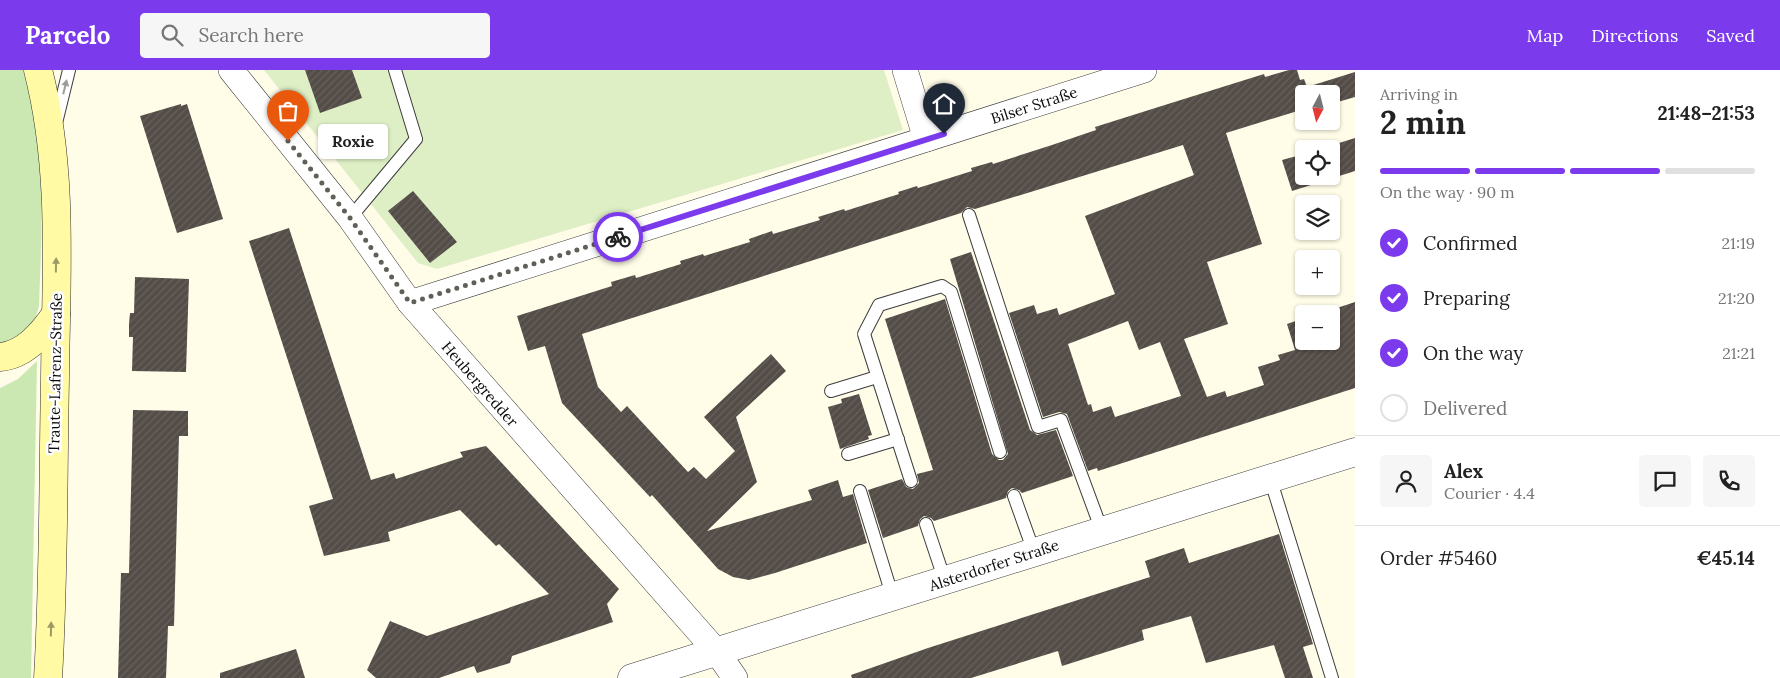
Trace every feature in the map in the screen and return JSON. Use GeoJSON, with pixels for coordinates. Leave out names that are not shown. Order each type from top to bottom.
{"type":"FeatureCollection","features":[{"type":"Feature","properties":{"kind":"main road","name":"Traute-Lafrenz-Straße"},"geometry":{"type":"LineString","coordinates":[[38,70],[52,138],[57,217],[48,678]]}},
{"type":"Feature","properties":{"kind":"main road"},"geometry":{"type":"LineString","coordinates":[[0,356],[13,354],[37,339],[56,314]]}},
{"type":"Feature","properties":{"kind":"street","name":"Heubergredder"},"geometry":{"type":"LineString","coordinates":[[213,70],[234,75],[350,218],[410,303],[717,652],[735,678]]}},
{"type":"Feature","properties":{"kind":"street"},"geometry":{"type":"LineString","coordinates":[[905,70],[926,139]]}},
{"type":"Feature","properties":{"kind":"street","name":"Bilser Straße"},"geometry":{"type":"LineString","coordinates":[[410,303],[1144,70]]}},
{"type":"Feature","properties":{"kind":"street","name":"Alsterdorfer Straße"},"geometry":{"type":"LineString","coordinates":[[632,678],[893,598],[1355,452]]}},
{"type":"Feature","properties":{"kind":"lane"},"geometry":{"type":"LineString","coordinates":[[52,138],[69,70]]}},
{"type":"Feature","properties":{"kind":"lane"},"geometry":{"type":"LineString","coordinates":[[350,218],[416,139],[395,70]]}},
{"type":"Feature","properties":{"kind":"lane"},"geometry":{"type":"LineString","coordinates":[[969,216],[1038,427],[1061,420],[1102,531]]}},
{"type":"Feature","properties":{"kind":"lane"},"geometry":{"type":"LineString","coordinates":[[911,480],[864,334],[879,306],[942,286],[951,292],[1000,452]]}},
{"type":"Feature","properties":{"kind":"lane"},"geometry":{"type":"LineString","coordinates":[[830,391],[877,377]]}},
{"type":"Feature","properties":{"kind":"lane"},"geometry":{"type":"LineString","coordinates":[[848,454],[898,439]]}},
{"type":"Feature","properties":{"kind":"lane"},"geometry":{"type":"LineString","coordinates":[[1270,478],[1332,678]]}},
{"type":"Feature","properties":{"kind":"lane"},"geometry":{"type":"LineString","coordinates":[[860,491],[893,598]]}},
{"type":"Feature","properties":{"kind":"lane"},"geometry":{"type":"LineString","coordinates":[[1014,496],[1034,552]]}},
{"type":"Feature","properties":{"kind":"lane"},"geometry":{"type":"LineString","coordinates":[[926,524],[945,581]]}},
{"type":"Feature","properties":{"kind":"green space"},"geometry":{"type":"Polygon","coordinates":[[[0,70],[23,70],[36,130],[42,216],[39,306],[37,315],[26,332],[0,345],[0,70]]]}},
{"type":"Feature","properties":{"kind":"green space"},"geometry":{"type":"Polygon","coordinates":[[[264,70],[884,70],[903,130],[437,269],[418,263],[264,70]]]}},
{"type":"Feature","properties":{"kind":"green space"},"geometry":{"type":"Polygon","coordinates":[[[37,361],[31,678],[0,678],[0,388],[18,379],[37,361]]]}},
{"type":"Feature","properties":{"kind":"building"},"geometry":{"type":"Polygon","coordinates":[[[305,70],[352,70],[362,98],[320,113],[305,70]]]}},
{"type":"Feature","properties":{"kind":"building"},"geometry":{"type":"Polygon","coordinates":[[[1289,70],[1297,70],[1300,80],[1304,79],[1306,85],[1295,85],[1295,112],[1226,133],[1262,244],[1207,262],[1228,324],[1184,339],[1207,397],[1225,391],[1227,397],[1264,385],[1258,367],[1280,360],[1278,355],[1295,350],[1340,350],[1340,307],[1355,302],[1355,388],[1098,471],[1097,468],[1088,471],[1067,414],[1059,412],[1043,417],[1009,313],[1034,305],[1037,314],[1057,308],[1059,315],[1115,294],[1085,216],[1194,175],[1183,145],[975,209],[967,207],[961,213],[582,334],[598,387],[621,412],[627,406],[688,472],[694,467],[706,479],[735,451],[704,417],[771,354],[786,371],[736,417],[757,482],[707,531],[812,500],[808,490],[838,480],[843,497],[853,494],[867,543],[775,573],[749,580],[733,577],[718,569],[652,495],[650,497],[562,403],[545,346],[528,351],[517,316],[612,286],[611,282],[635,275],[636,278],[681,264],[680,261],[750,242],[749,239],[772,231],[773,234],[820,220],[818,217],[844,209],[845,211],[899,194],[898,192],[917,186],[918,188],[972,171],[971,168],[992,162],[993,164],[1096,130],[1095,127],[1264,74],[1265,77],[1289,70]],[[1128,321],[1068,344],[1088,405],[1091,404],[1093,412],[1111,406],[1115,417],[1181,396],[1160,342],[1139,350],[1128,321]]]}},
{"type":"Feature","properties":{"kind":"building"},"geometry":{"type":"Polygon","coordinates":[[[1355,72],[1355,97],[1340,101],[1340,85],[1313,85],[1355,72]]]}},
{"type":"Feature","properties":{"kind":"building"},"geometry":{"type":"Polygon","coordinates":[[[181,104],[181,106],[187,104],[223,219],[177,233],[140,116],[181,104]]]}},
{"type":"Feature","properties":{"kind":"building"},"geometry":{"type":"Polygon","coordinates":[[[1355,138],[1355,171],[1340,176],[1340,143],[1355,138]]]}},
{"type":"Feature","properties":{"kind":"building"},"geometry":{"type":"Polygon","coordinates":[[[1295,156],[1295,185],[1311,185],[1292,191],[1282,160],[1295,156]]]}},
{"type":"Feature","properties":{"kind":"building"},"geometry":{"type":"Polygon","coordinates":[[[413,191],[457,242],[430,263],[388,211],[413,191]]]}},
{"type":"Feature","properties":{"kind":"building"},"geometry":{"type":"Polygon","coordinates":[[[289,228],[371,480],[394,473],[396,479],[463,457],[460,452],[486,446],[619,589],[607,604],[613,622],[512,656],[510,663],[477,673],[474,666],[439,678],[376,678],[367,670],[390,621],[427,636],[549,594],[499,544],[496,546],[460,510],[388,532],[390,541],[324,556],[309,506],[333,499],[249,241],[289,228]]]}},
{"type":"Feature","properties":{"kind":"building"},"geometry":{"type":"Polygon","coordinates":[[[971,252],[1030,430],[1037,435],[1056,430],[1073,476],[1022,493],[1012,488],[1008,491],[1006,498],[934,521],[924,516],[920,519],[918,526],[883,538],[868,490],[902,479],[906,487],[913,489],[919,483],[917,474],[933,470],[885,319],[945,299],[992,454],[999,460],[1003,460],[1008,454],[950,259],[971,252]]]}},
{"type":"Feature","properties":{"kind":"building"},"geometry":{"type":"Polygon","coordinates":[[[135,277],[189,279],[186,372],[132,371],[133,337],[129,337],[129,324],[130,313],[134,313],[135,277]]]}},
{"type":"Feature","properties":{"kind":"building"},"geometry":{"type":"Polygon","coordinates":[[[1295,321],[1295,350],[1287,324],[1295,321]]]}},
{"type":"Feature","properties":{"kind":"building"},"geometry":{"type":"Polygon","coordinates":[[[859,394],[872,435],[868,436],[869,439],[840,449],[828,407],[842,403],[841,399],[859,394]]]}},
{"type":"Feature","properties":{"kind":"building"},"geometry":{"type":"Polygon","coordinates":[[[133,410],[188,411],[188,436],[179,436],[174,626],[168,626],[166,678],[118,678],[121,573],[129,573],[133,410]]]}},
{"type":"Feature","properties":{"kind":"building"},"geometry":{"type":"Polygon","coordinates":[[[1279,534],[1313,644],[1303,647],[1313,678],[1285,678],[1274,645],[1206,663],[1191,616],[1142,630],[1144,640],[1062,666],[1058,651],[971,678],[852,678],[851,675],[928,648],[1150,577],[1145,561],[1184,548],[1189,563],[1279,534]]]}},
{"type":"Feature","properties":{"kind":"building"},"geometry":{"type":"Polygon","coordinates":[[[296,649],[305,678],[220,678],[220,673],[296,649]]]}},
{"type":"Feature","properties":{"kind":"way so far"},"geometry":{"type":"LineString","coordinates":[[288,141],[350,218],[410,303],[618,237]]}},
{"type":"Feature","properties":{"kind":"place","name":"Roxie"},"geometry":{"type":"Point","coordinates":[288,141]}},
{"type":"Feature","properties":{"kind":"route"},"geometry":{"type":"LineString","coordinates":[[618,237],[944,134]]}}]}
